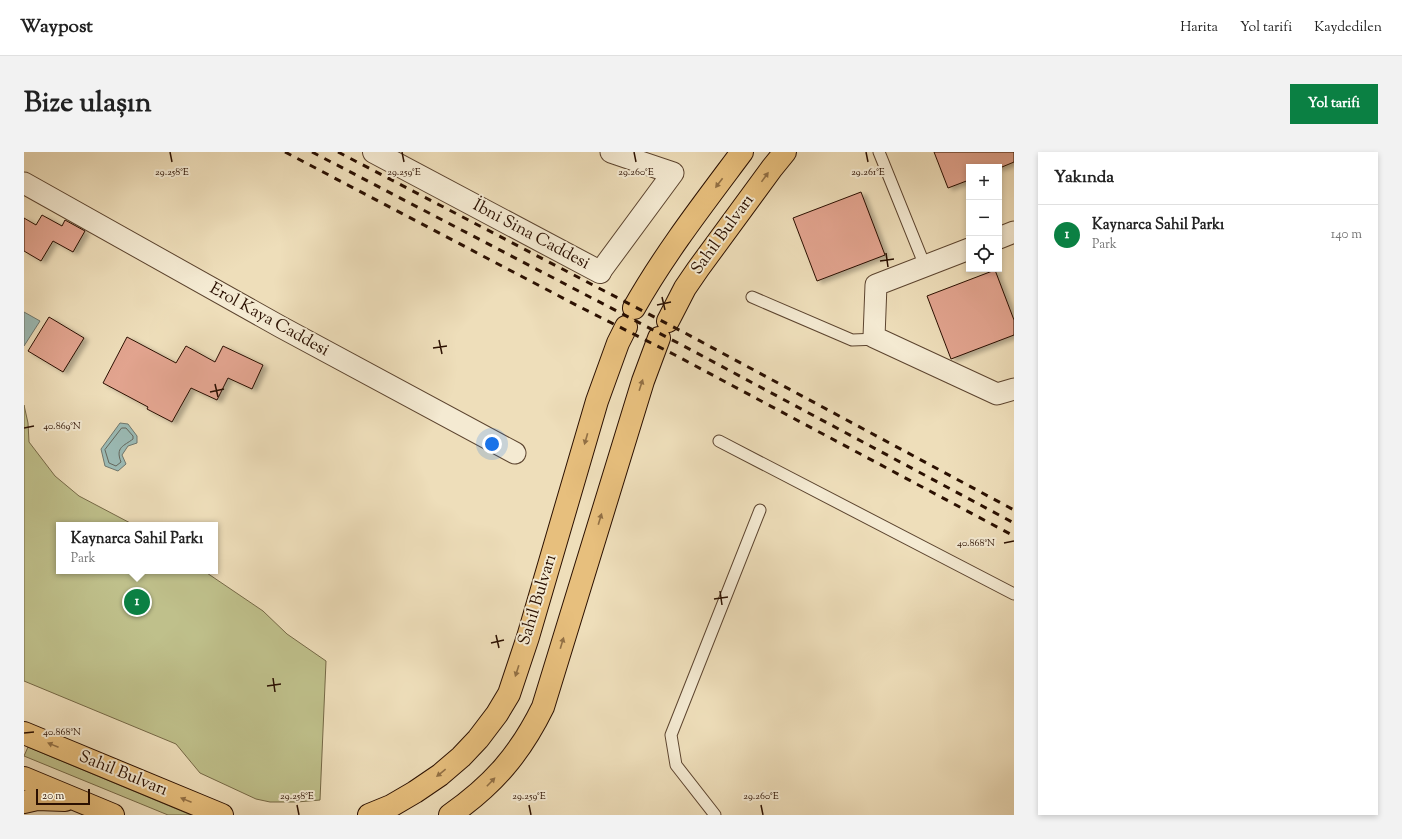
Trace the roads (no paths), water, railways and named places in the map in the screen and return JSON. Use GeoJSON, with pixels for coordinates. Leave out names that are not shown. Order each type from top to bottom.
{"type":"FeatureCollection","features":[{"type":"Feature","properties":{"kind":"highway","name":"Sahil Bulvarı"},"geometry":{"type":"LineString","coordinates":[[369,815],[391,806],[415,792],[440,775],[461,757],[478,739],[510,694],[597,401],[618,343],[651,278],[742,152]]}},
{"type":"Feature","properties":{"kind":"highway","name":"Sahil Bulvarı"},"geometry":{"type":"LineString","coordinates":[[450,815],[471,800],[503,769],[532,728],[542,707],[640,388],[664,330],[685,288],[785,152]]}},
{"type":"Feature","properties":{"kind":"highway","name":"Sahil Bulvarı"},"geometry":{"type":"LineString","coordinates":[[24,733],[222,815]]}},
{"type":"Feature","properties":{"kind":"highway"},"geometry":{"type":"LineString","coordinates":[[24,778],[114,815]]}},
{"type":"Feature","properties":{"kind":"highway"},"geometry":{"type":"LineString","coordinates":[[24,802],[37,799],[77,800]]}},
{"type":"Feature","properties":{"kind":"street","name":"İbni Sina Caddesi"},"geometry":{"type":"LineString","coordinates":[[374,152],[600,272],[673,173],[611,152]]}},
{"type":"Feature","properties":{"kind":"street","name":"Erol Kaya Caddesi"},"geometry":{"type":"LineString","coordinates":[[24,183],[281,327],[516,453]]}},
{"type":"Feature","properties":{"kind":"street"},"geometry":{"type":"LineString","coordinates":[[1002,237],[1014,232]]}},
{"type":"Feature","properties":{"kind":"street"},"geometry":{"type":"LineString","coordinates":[[966,250],[876,286],[874,337],[996,394],[1014,389]]}},
{"type":"Feature","properties":{"kind":"lane"},"geometry":{"type":"LineString","coordinates":[[879,152],[925,266]]}},
{"type":"Feature","properties":{"kind":"lane"},"geometry":{"type":"LineString","coordinates":[[752,297],[852,340],[879,339]]}},
{"type":"Feature","properties":{"kind":"lane"},"geometry":{"type":"LineString","coordinates":[[719,441],[1014,594]]}},
{"type":"Feature","properties":{"kind":"lane"},"geometry":{"type":"LineString","coordinates":[[715,815],[676,765],[671,735],[760,510]]}},
{"type":"Feature","properties":{"kind":"water"},"geometry":{"type":"Polygon","coordinates":[[[24,312],[40,321],[24,346],[24,312]]]}},
{"type":"Feature","properties":{"kind":"water"},"geometry":{"type":"Polygon","coordinates":[[[120,423],[128,424],[137,436],[137,443],[128,446],[122,455],[126,464],[118,471],[105,466],[101,449],[120,423]]]}},
{"type":"Feature","properties":{"kind":"railway"},"geometry":{"type":"LineString","coordinates":[[285,152],[578,306],[675,355],[1014,536]]}},
{"type":"Feature","properties":{"kind":"railway"},"geometry":{"type":"LineString","coordinates":[[312,152],[680,344],[1014,523]]}},
{"type":"Feature","properties":{"kind":"railway"},"geometry":{"type":"LineString","coordinates":[[338,152],[685,333],[1014,510]]}},
{"type":"Feature","properties":{"kind":"place","name":"Kaynarca Sahil Parkı"},"geometry":{"type":"Point","coordinates":[137,602]}}]}
